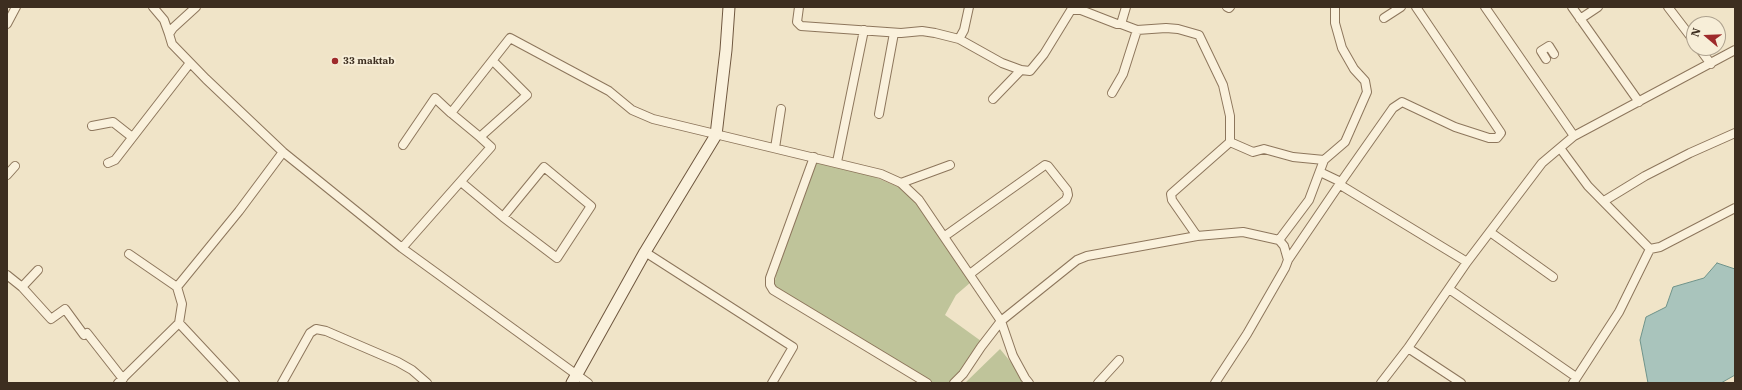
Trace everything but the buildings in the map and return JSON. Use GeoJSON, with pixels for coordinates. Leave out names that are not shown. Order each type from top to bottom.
{"type":"FeatureCollection","features":[{"type":"Feature","properties":{"kind":"street"},"geometry":{"type":"LineString","coordinates":[[7,24],[16,7]]}},
{"type":"Feature","properties":{"kind":"street"},"geometry":{"type":"LineString","coordinates":[[153,7],[164,20],[172,44],[283,152],[402,248],[574,379],[588,383]]}},
{"type":"Feature","properties":{"kind":"street"},"geometry":{"type":"LineString","coordinates":[[169,34],[173,28],[196,7]]}},
{"type":"Feature","properties":{"kind":"street"},"geometry":{"type":"LineString","coordinates":[[574,379],[645,252],[716,134],[726,50],[729,7]]}},
{"type":"Feature","properties":{"kind":"street"},"geometry":{"type":"LineString","coordinates":[[799,7],[796,22],[802,26],[894,33],[922,31],[959,39],[1002,63],[1021,70],[1030,71],[1044,54],[1072,10],[1081,10],[1137,30],[1166,28],[1178,29],[1199,35],[1223,85],[1230,116],[1230,142],[1171,194],[1172,200],[1198,236]]}},
{"type":"Feature","properties":{"kind":"street"},"geometry":{"type":"LineString","coordinates":[[959,39],[964,30],[969,7]]}},
{"type":"Feature","properties":{"kind":"street"},"geometry":{"type":"LineString","coordinates":[[1121,24],[1126,7]]}},
{"type":"Feature","properties":{"kind":"street"},"geometry":{"type":"LineString","coordinates":[[1279,240],[1308,200],[1324,160],[1345,142],[1367,92],[1365,81],[1354,69],[1342,48],[1335,23],[1335,7]]}},
{"type":"Feature","properties":{"kind":"street"},"geometry":{"type":"LineString","coordinates":[[1384,18],[1400,7]]}},
{"type":"Feature","properties":{"kind":"street"},"geometry":{"type":"LineString","coordinates":[[1216,383],[1267,301],[1288,260],[1393,108],[1402,102],[1455,127],[1490,138],[1497,138],[1501,133],[1416,7]]}},
{"type":"Feature","properties":{"kind":"street"},"geometry":{"type":"LineString","coordinates":[[1485,7],[1574,136]]}},
{"type":"Feature","properties":{"kind":"street"},"geometry":{"type":"LineString","coordinates":[[1572,7],[1639,102]]}},
{"type":"Feature","properties":{"kind":"street"},"geometry":{"type":"LineString","coordinates":[[1580,19],[1598,7]]}},
{"type":"Feature","properties":{"kind":"street"},"geometry":{"type":"LineString","coordinates":[[1668,7],[1686,31]]}},
{"type":"Feature","properties":{"kind":"street"},"geometry":{"type":"LineString","coordinates":[[838,162],[864,30]]}},
{"type":"Feature","properties":{"kind":"street"},"geometry":{"type":"LineString","coordinates":[[1112,93],[1122,74],[1137,30]]}},
{"type":"Feature","properties":{"kind":"street"},"geometry":{"type":"LineString","coordinates":[[879,114],[894,33]]}},
{"type":"Feature","properties":{"kind":"street"},"geometry":{"type":"LineString","coordinates":[[451,113],[510,38],[609,91],[632,110],[653,119],[814,158],[838,162],[880,174],[901,183],[920,200],[1001,321],[1014,356],[1029,383]]}},
{"type":"Feature","properties":{"kind":"street"},"geometry":{"type":"LineString","coordinates":[[1546,59],[1541,51],[1549,46],[1554,54]]}},
{"type":"Feature","properties":{"kind":"street"},"geometry":{"type":"LineString","coordinates":[[1381,383],[1408,348],[1467,262],[1542,163],[1574,136],[1735,50]]}},
{"type":"Feature","properties":{"kind":"street"},"geometry":{"type":"LineString","coordinates":[[1705,56],[1711,64]]}},
{"type":"Feature","properties":{"kind":"street"},"geometry":{"type":"LineString","coordinates":[[480,138],[527,95],[493,61]]}},
{"type":"Feature","properties":{"kind":"street"},"geometry":{"type":"LineString","coordinates":[[108,163],[115,160],[190,63]]}},
{"type":"Feature","properties":{"kind":"street"},"geometry":{"type":"LineString","coordinates":[[993,99],[1021,70]]}},
{"type":"Feature","properties":{"kind":"street"},"geometry":{"type":"LineString","coordinates":[[402,248],[491,147],[451,113],[436,98],[403,145]]}},
{"type":"Feature","properties":{"kind":"street"},"geometry":{"type":"LineString","coordinates":[[775,148],[781,109]]}},
{"type":"Feature","properties":{"kind":"street"},"geometry":{"type":"LineString","coordinates":[[92,126],[113,122],[132,137]]}},
{"type":"Feature","properties":{"kind":"street"},"geometry":{"type":"LineString","coordinates":[[1604,201],[1658,170],[1735,133]]}},
{"type":"Feature","properties":{"kind":"street"},"geometry":{"type":"LineString","coordinates":[[1230,142],[1253,152],[1264,149],[1293,157],[1324,160]]}},
{"type":"Feature","properties":{"kind":"street"},"geometry":{"type":"LineString","coordinates":[[1560,148],[1588,186],[1650,248]]}},
{"type":"Feature","properties":{"kind":"street"},"geometry":{"type":"LineString","coordinates":[[176,287],[239,211],[283,152]]}},
{"type":"Feature","properties":{"kind":"street"},"geometry":{"type":"LineString","coordinates":[[814,158],[770,278],[770,285],[773,290],[927,383]]}},
{"type":"Feature","properties":{"kind":"street"},"geometry":{"type":"LineString","coordinates":[[901,183],[950,165]]}},
{"type":"Feature","properties":{"kind":"street"},"geometry":{"type":"LineString","coordinates":[[945,236],[1045,165],[1048,166],[1067,190],[1068,195],[1066,200],[970,274]]}},
{"type":"Feature","properties":{"kind":"street"},"geometry":{"type":"LineString","coordinates":[[7,175],[15,166]]}},
{"type":"Feature","properties":{"kind":"street"},"geometry":{"type":"LineString","coordinates":[[461,182],[503,217],[557,258],[591,206],[544,167],[503,217]]}},
{"type":"Feature","properties":{"kind":"street"},"geometry":{"type":"LineString","coordinates":[[1320,172],[1341,182],[1342,186],[1467,262]]}},
{"type":"Feature","properties":{"kind":"street"},"geometry":{"type":"LineString","coordinates":[[1650,248],[1660,247],[1735,208]]}},
{"type":"Feature","properties":{"kind":"street"},"geometry":{"type":"LineString","coordinates":[[954,383],[963,374],[1001,321],[1077,260],[1087,256],[1198,236],[1243,232],[1279,240],[1284,246],[1288,260]]}},
{"type":"Feature","properties":{"kind":"street"},"geometry":{"type":"LineString","coordinates":[[1490,232],[1553,277]]}},
{"type":"Feature","properties":{"kind":"street"},"geometry":{"type":"LineString","coordinates":[[1449,289],[1574,380],[1618,312],[1650,248]]}},
{"type":"Feature","properties":{"kind":"street"},"geometry":{"type":"LineString","coordinates":[[645,252],[793,348],[772,383]]}},
{"type":"Feature","properties":{"kind":"street"},"geometry":{"type":"LineString","coordinates":[[7,274],[22,287],[51,319],[65,310],[84,335],[87,333],[121,381],[179,323],[182,304],[176,287],[129,254]]}},
{"type":"Feature","properties":{"kind":"street"},"geometry":{"type":"LineString","coordinates":[[22,287],[38,270]]}},
{"type":"Feature","properties":{"kind":"street"},"geometry":{"type":"LineString","coordinates":[[179,323],[235,383]]}},
{"type":"Feature","properties":{"kind":"street"},"geometry":{"type":"LineString","coordinates":[[282,383],[310,333],[316,329],[326,331],[398,362],[412,370],[427,383]]}},
{"type":"Feature","properties":{"kind":"street"},"geometry":{"type":"LineString","coordinates":[[1408,348],[1461,383]]}},
{"type":"Feature","properties":{"kind":"street"},"geometry":{"type":"LineString","coordinates":[[1098,383],[1119,360]]}},
{"type":"Feature","properties":{"kind":"green space"},"geometry":{"type":"Polygon","coordinates":[[[816,161],[863,172],[903,189],[927,216],[971,282],[956,295],[945,315],[981,341],[965,365],[949,383],[926,383],[781,292],[774,286],[776,275],[816,161]]]}},
{"type":"Feature","properties":{"kind":"green space"},"geometry":{"type":"Polygon","coordinates":[[[1000,349],[1028,383],[965,383],[1000,349]]]}},
{"type":"Feature","properties":{"kind":"water"},"geometry":{"type":"Polygon","coordinates":[[[1717,263],[1735,269],[1735,375],[1721,383],[1648,383],[1640,340],[1646,317],[1666,307],[1673,287],[1704,278],[1717,263]]]}},
{"type":"Feature","properties":{"kind":"place","name":"33 maktab"},"geometry":{"type":"Point","coordinates":[335,61]}}]}
